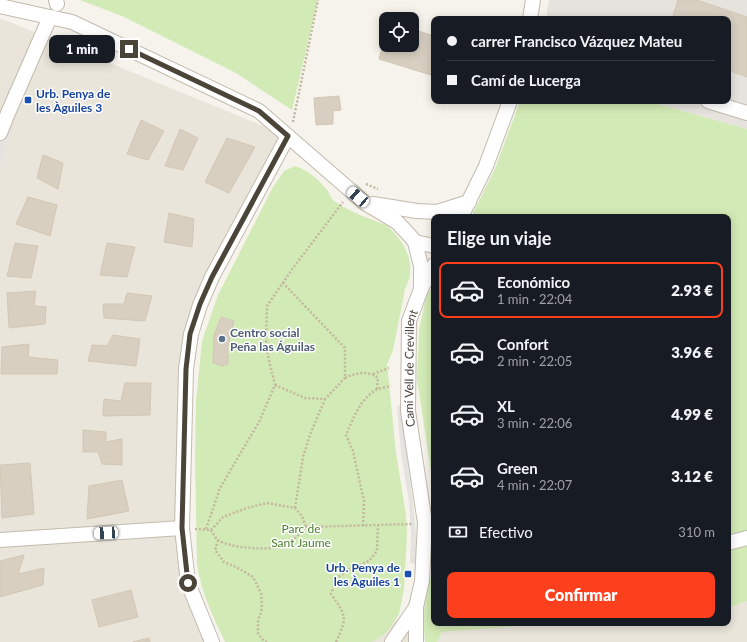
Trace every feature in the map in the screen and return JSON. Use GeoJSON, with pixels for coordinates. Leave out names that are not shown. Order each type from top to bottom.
{"type":"FeatureCollection","features":[{"type":"Feature","properties":{"kind":"street"},"geometry":{"type":"LineString","coordinates":[[530,16],[533,0]]}},
{"type":"Feature","properties":{"kind":"street"},"geometry":{"type":"LineString","coordinates":[[0,6],[72,22],[259,111],[365,203],[397,222],[415,242],[421,266],[421,289]]}},
{"type":"Feature","properties":{"kind":"street"},"geometry":{"type":"LineString","coordinates":[[0,133],[50,17]]}},
{"type":"Feature","properties":{"kind":"street"},"geometry":{"type":"LineString","coordinates":[[463,214],[486,166],[509,104]]}},
{"type":"Feature","properties":{"kind":"street"},"geometry":{"type":"LineString","coordinates":[[718,104],[747,113]]}},
{"type":"Feature","properties":{"kind":"street"},"geometry":{"type":"LineString","coordinates":[[212,642],[188,583],[182,528],[186,369],[190,334],[200,304],[212,277],[288,136]]}},
{"type":"Feature","properties":{"kind":"street"},"geometry":{"type":"LineString","coordinates":[[365,203],[428,214],[469,202]]}},
{"type":"Feature","properties":{"kind":"street"},"geometry":{"type":"LineString","coordinates":[[415,242],[431,245]]}},
{"type":"Feature","properties":{"kind":"street","name":"Camí Vell de Crevillent"},"geometry":{"type":"LineString","coordinates":[[416,642],[416,607],[422,581],[425,524],[408,411],[409,321],[421,289],[431,271]]}},
{"type":"Feature","properties":{"kind":"street"},"geometry":{"type":"LineString","coordinates":[[0,540],[182,528]]}},
{"type":"Feature","properties":{"kind":"street"},"geometry":{"type":"LineString","coordinates":[[731,543],[747,538]]}},
{"type":"Feature","properties":{"kind":"street"},"geometry":{"type":"LineString","coordinates":[[392,642],[416,607]]}},
{"type":"Feature","properties":{"kind":"path"},"geometry":{"type":"LineString","coordinates":[[293,122],[318,0]]}},
{"type":"Feature","properties":{"kind":"path"},"geometry":{"type":"LineString","coordinates":[[206,529],[220,488],[260,422],[275,385],[266,348],[267,306],[351,191]]}},
{"type":"Feature","properties":{"kind":"path"},"geometry":{"type":"LineString","coordinates":[[283,283],[345,348],[345,378]]}},
{"type":"Feature","properties":{"kind":"path"},"geometry":{"type":"LineString","coordinates":[[295,508],[303,457],[325,398],[345,378],[358,372],[373,374],[389,368]]}},
{"type":"Feature","properties":{"kind":"path"},"geometry":{"type":"LineString","coordinates":[[373,374],[378,378],[377,389]]}},
{"type":"Feature","properties":{"kind":"path"},"geometry":{"type":"LineString","coordinates":[[275,385],[304,398],[325,398]]}},
{"type":"Feature","properties":{"kind":"path"},"geometry":{"type":"LineString","coordinates":[[362,526],[364,501],[353,451],[346,435],[354,415],[368,395],[377,389],[391,386]]}},
{"type":"Feature","properties":{"kind":"path"},"geometry":{"type":"LineString","coordinates":[[211,530],[223,517],[247,508],[267,503],[295,508],[302,516],[306,527]]}},
{"type":"Feature","properties":{"kind":"path"},"geometry":{"type":"LineString","coordinates":[[182,528],[211,530],[218,540],[228,544],[263,549],[282,546],[306,527],[425,524]]}},
{"type":"Feature","properties":{"kind":"path"},"geometry":{"type":"LineString","coordinates":[[336,642],[344,623],[342,608],[331,594],[337,578],[351,568],[369,561],[377,551],[378,525]]}},
{"type":"Feature","properties":{"kind":"path"},"geometry":{"type":"LineString","coordinates":[[218,540],[215,550],[224,562],[253,577],[261,593],[262,608],[258,622],[258,634],[264,642],[267,642]]}},
{"type":"Feature","properties":{"kind":"shaded area"},"geometry":{"type":"Polygon","coordinates":[[[549,0],[747,0],[747,129],[658,104],[731,104],[731,16],[546,16],[549,0]]]}},
{"type":"Feature","properties":{"kind":"shaded area"},"geometry":{"type":"Polygon","coordinates":[[[0,18],[288,136],[200,305],[185,411],[187,567],[209,642],[0,642],[0,18]]]}},
{"type":"Feature","properties":{"kind":"shaded area"},"geometry":{"type":"Polygon","coordinates":[[[26,81],[29,86],[12,124],[0,166],[0,143],[26,81]]]}},
{"type":"Feature","properties":{"kind":"shaded area"},"geometry":{"type":"Polygon","coordinates":[[[401,405],[416,534],[416,564],[410,563],[411,535],[409,502],[401,453],[397,406],[401,405]]]}},
{"type":"Feature","properties":{"kind":"shaded area"},"geometry":{"type":"Polygon","coordinates":[[[747,601],[747,642],[437,642],[442,632],[519,626],[731,626],[731,607],[747,601]]]}},
{"type":"Feature","properties":{"kind":"shaded area"},"geometry":{"type":"Polygon","coordinates":[[[416,607],[416,642],[363,642],[416,607]]]}},
{"type":"Feature","properties":{"kind":"green space"},"geometry":{"type":"Polygon","coordinates":[[[80,0],[318,0],[292,110],[236,73],[122,16],[80,0]]]}},
{"type":"Feature","properties":{"kind":"green space"},"geometry":{"type":"Polygon","coordinates":[[[519,104],[658,104],[747,129],[747,601],[731,607],[731,214],[472,214],[495,169],[519,104]]]}},
{"type":"Feature","properties":{"kind":"green space","name":"Parc de Sant Jaume"},"geometry":{"type":"Polygon","coordinates":[[[295,166],[317,179],[328,191],[332,199],[339,204],[386,225],[399,238],[408,254],[410,262],[409,280],[405,289],[393,350],[387,364],[396,453],[406,515],[407,535],[404,589],[399,614],[390,628],[383,635],[372,642],[225,642],[204,594],[197,564],[195,457],[196,401],[202,341],[218,295],[273,187],[284,171],[295,166]]]}},
{"type":"Feature","properties":{"kind":"green space"},"geometry":{"type":"Polygon","coordinates":[[[431,289],[431,472],[417,379],[419,330],[426,297],[431,289]]]}},
{"type":"Feature","properties":{"kind":"green space"},"geometry":{"type":"Polygon","coordinates":[[[431,575],[431,626],[519,626],[442,632],[437,642],[425,642],[423,614],[431,575]]]}},
{"type":"Feature","properties":{"kind":"building"},"geometry":{"type":"Polygon","coordinates":[[[678,0],[697,0],[747,17],[747,77],[731,71],[731,16],[673,16],[678,0]]]}},
{"type":"Feature","properties":{"kind":"building"},"geometry":{"type":"Polygon","coordinates":[[[419,31],[431,35],[431,75],[379,59],[381,52],[419,52],[419,31]]]}},
{"type":"Feature","properties":{"kind":"building"},"geometry":{"type":"Polygon","coordinates":[[[339,96],[341,110],[333,111],[333,124],[316,125],[314,98],[339,96]]]}},
{"type":"Feature","properties":{"kind":"building"},"geometry":{"type":"Polygon","coordinates":[[[141,120],[164,131],[148,160],[127,154],[141,120]]]}},
{"type":"Feature","properties":{"kind":"building"},"geometry":{"type":"Polygon","coordinates":[[[180,129],[198,138],[183,170],[165,166],[180,129]]]}},
{"type":"Feature","properties":{"kind":"building"},"geometry":{"type":"Polygon","coordinates":[[[227,138],[255,147],[229,193],[205,182],[227,138]]]}},
{"type":"Feature","properties":{"kind":"building"},"geometry":{"type":"Polygon","coordinates":[[[43,155],[63,163],[58,189],[37,178],[43,155]]]}},
{"type":"Feature","properties":{"kind":"building"},"geometry":{"type":"Polygon","coordinates":[[[28,197],[57,205],[50,236],[16,224],[28,197]]]}},
{"type":"Feature","properties":{"kind":"building"},"geometry":{"type":"Polygon","coordinates":[[[169,213],[194,219],[192,247],[164,242],[169,213]]]}},
{"type":"Feature","properties":{"kind":"building"},"geometry":{"type":"Polygon","coordinates":[[[15,243],[38,246],[31,278],[7,276],[15,243]]]}},
{"type":"Feature","properties":{"kind":"building"},"geometry":{"type":"Polygon","coordinates":[[[107,243],[135,247],[127,277],[100,275],[107,243]]]}},
{"type":"Feature","properties":{"kind":"building"},"geometry":{"type":"Polygon","coordinates":[[[36,291],[34,306],[46,307],[45,324],[9,328],[7,293],[36,291]]]}},
{"type":"Feature","properties":{"kind":"building"},"geometry":{"type":"Polygon","coordinates":[[[127,293],[152,296],[145,321],[104,318],[103,304],[124,304],[127,293]]]}},
{"type":"Feature","properties":{"kind":"building","name":"Centro social Peña las Águilas"},"geometry":{"type":"Polygon","coordinates":[[[221,317],[234,321],[228,346],[228,364],[222,366],[213,363],[214,335],[221,317]]]}},
{"type":"Feature","properties":{"kind":"building"},"geometry":{"type":"Polygon","coordinates":[[[113,335],[140,339],[136,366],[88,361],[92,345],[107,346],[113,335]]]}},
{"type":"Feature","properties":{"kind":"building"},"geometry":{"type":"Polygon","coordinates":[[[29,344],[28,357],[58,360],[57,374],[1,374],[2,347],[29,344]]]}},
{"type":"Feature","properties":{"kind":"building"},"geometry":{"type":"Polygon","coordinates":[[[125,383],[151,383],[150,415],[103,416],[104,399],[121,401],[125,383]]]}},
{"type":"Feature","properties":{"kind":"building"},"geometry":{"type":"Polygon","coordinates":[[[83,430],[106,432],[106,442],[122,439],[122,465],[102,464],[98,452],[83,452],[83,430]]]}},
{"type":"Feature","properties":{"kind":"building"},"geometry":{"type":"Polygon","coordinates":[[[30,463],[34,514],[2,518],[0,465],[30,463]]]}},
{"type":"Feature","properties":{"kind":"building"},"geometry":{"type":"Polygon","coordinates":[[[122,480],[129,511],[87,519],[89,486],[122,480]]]}},
{"type":"Feature","properties":{"kind":"building"},"geometry":{"type":"Polygon","coordinates":[[[24,555],[18,574],[44,568],[43,585],[0,597],[0,561],[24,555]]]}},
{"type":"Feature","properties":{"kind":"building"},"geometry":{"type":"Polygon","coordinates":[[[131,590],[138,617],[99,627],[92,600],[131,590]]]}},
{"type":"Feature","properties":{"kind":"building"},"geometry":{"type":"Polygon","coordinates":[[[149,638],[150,642],[133,642],[149,638]]]}},
{"type":"Feature","properties":{"kind":"place","name":"Urb. Penya de les Àguiles 3"},"geometry":{"type":"Point","coordinates":[28,100]}},
{"type":"Feature","properties":{"kind":"place","name":"Centro social Peña las Águilas"},"geometry":{"type":"Point","coordinates":[222,339]}},
{"type":"Feature","properties":{"kind":"place","name":"Urb. Penya de les Àguiles 1"},"geometry":{"type":"Point","coordinates":[408,574]}},
{"type":"Feature","properties":{"kind":"route"},"geometry":{"type":"LineString","coordinates":[[129,49],[259,111],[288,136],[212,277],[200,304],[190,334],[186,369],[182,528],[188,583]]}}]}
